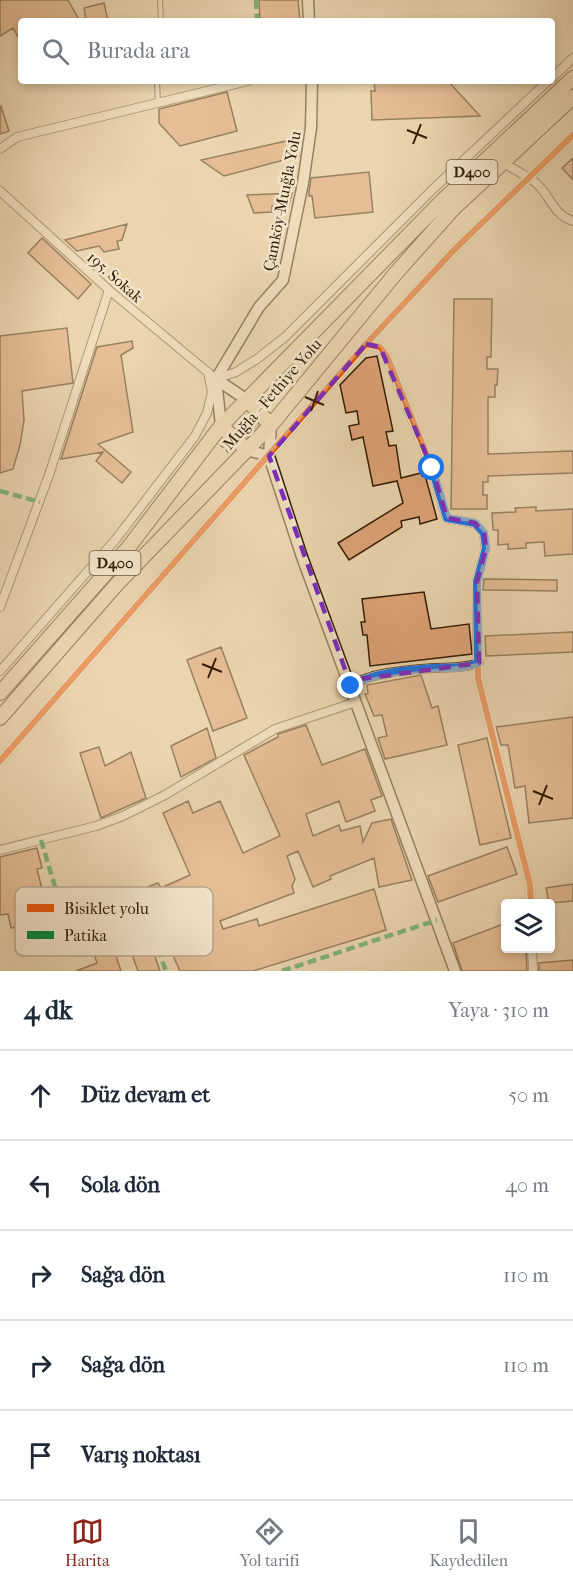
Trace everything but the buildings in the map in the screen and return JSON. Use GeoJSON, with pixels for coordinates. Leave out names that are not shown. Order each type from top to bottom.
{"type":"FeatureCollection","features":[{"type":"Feature","properties":{"kind":"highway","name":"Muğla - Fethiye Yolu"},"geometry":{"type":"LineString","coordinates":[[0,693],[128,548],[221,426],[443,200],[573,78]]}},
{"type":"Feature","properties":{"kind":"highway","name":"Muğla - Fethiye Yolu"},"geometry":{"type":"LineString","coordinates":[[0,718],[117,584],[275,420],[396,273],[453,209],[573,97]]}},
{"type":"Feature","properties":{"kind":"highway"},"geometry":{"type":"LineString","coordinates":[[251,395],[275,420]]}},
{"type":"Feature","properties":{"kind":"highway"},"geometry":{"type":"LineString","coordinates":[[221,426],[247,450]]}},
{"type":"Feature","properties":{"kind":"street"},"geometry":{"type":"LineString","coordinates":[[308,0],[309,18]]}},
{"type":"Feature","properties":{"kind":"street"},"geometry":{"type":"LineString","coordinates":[[555,75],[573,58]]}},
{"type":"Feature","properties":{"kind":"street"},"geometry":{"type":"LineString","coordinates":[[0,148],[17,137],[236,84]]}},
{"type":"Feature","properties":{"kind":"street","name":"Çamköy-Muığla Yolu"},"geometry":{"type":"LineString","coordinates":[[212,375],[259,307],[283,280],[305,172],[311,128],[312,84]]}},
{"type":"Feature","properties":{"kind":"street"},"geometry":{"type":"LineString","coordinates":[[212,375],[236,372],[285,337],[432,190],[545,84]]}},
{"type":"Feature","properties":{"kind":"street"},"geometry":{"type":"LineString","coordinates":[[0,761],[366,344],[455,249],[573,135]]}},
{"type":"Feature","properties":{"kind":"street"},"geometry":{"type":"LineString","coordinates":[[503,163],[539,185],[555,209],[566,219],[573,221]]}},
{"type":"Feature","properties":{"kind":"street","name":"195. Sokak"},"geometry":{"type":"LineString","coordinates":[[0,191],[109,290],[212,375]]}},
{"type":"Feature","properties":{"kind":"street"},"geometry":{"type":"LineString","coordinates":[[0,607],[50,475],[109,290]]}},
{"type":"Feature","properties":{"kind":"street"},"geometry":{"type":"LineString","coordinates":[[366,344],[380,347],[387,356],[432,468],[447,518],[475,523],[484,533],[486,548],[477,582],[478,678],[530,885],[531,899]]}},
{"type":"Feature","properties":{"kind":"street"},"geometry":{"type":"LineString","coordinates":[[212,375],[251,395]]}},
{"type":"Feature","properties":{"kind":"street"},"geometry":{"type":"LineString","coordinates":[[212,375],[221,426]]}},
{"type":"Feature","properties":{"kind":"street"},"geometry":{"type":"LineString","coordinates":[[0,671],[116,539],[195,436],[207,412],[212,392],[212,375]]}},
{"type":"Feature","properties":{"kind":"street"},"geometry":{"type":"LineString","coordinates":[[275,420],[269,456],[302,557],[455,971]]}},
{"type":"Feature","properties":{"kind":"street"},"geometry":{"type":"LineString","coordinates":[[247,450],[269,456]]}},
{"type":"Feature","properties":{"kind":"street"},"geometry":{"type":"LineString","coordinates":[[351,686],[361,679],[430,668],[468,667],[478,663]]}},
{"type":"Feature","properties":{"kind":"street"},"geometry":{"type":"LineString","coordinates":[[0,850],[96,826],[123,816],[165,795],[275,729],[356,702]]}},
{"type":"Feature","properties":{"kind":"street"},"geometry":{"type":"LineString","coordinates":[[532,953],[533,971]]}},
{"type":"Feature","properties":{"kind":"lane"},"geometry":{"type":"LineString","coordinates":[[160,0],[161,18]]}},
{"type":"Feature","properties":{"kind":"lane"},"geometry":{"type":"LineString","coordinates":[[158,84],[158,104]]}},
{"type":"Feature","properties":{"kind":"path"},"geometry":{"type":"LineString","coordinates":[[251,395],[275,420]]}},
{"type":"Feature","properties":{"kind":"path"},"geometry":{"type":"LineString","coordinates":[[212,438],[237,461]]}},
{"type":"Feature","properties":{"kind":"highlighted area"},"geometry":{"type":"Polygon","coordinates":[[[366,344],[380,347],[432,468],[447,518],[475,523],[484,533],[486,548],[477,582],[479,663],[361,679],[351,686],[269,456],[366,344]]]}},
{"type":"Feature","properties":{"kind":"shaded area"},"geometry":{"type":"Polygon","coordinates":[[[249,417],[256,420],[259,427],[256,434],[249,437],[242,434],[239,427],[242,420],[249,417]]]}},
{"type":"Feature","properties":{"kind":"marked path"},"geometry":{"type":"LineString","coordinates":[[256,0],[257,18]]}},
{"type":"Feature","properties":{"kind":"marked path"},"geometry":{"type":"LineString","coordinates":[[0,491],[40,502]]}},
{"type":"Feature","properties":{"kind":"marked path"},"geometry":{"type":"LineString","coordinates":[[41,840],[55,887]]}},
{"type":"Feature","properties":{"kind":"marked path"},"geometry":{"type":"LineString","coordinates":[[282,971],[437,920]]}},
{"type":"Feature","properties":{"kind":"marked path"},"geometry":{"type":"LineString","coordinates":[[160,956],[166,971]]}},
{"type":"Feature","properties":{"kind":"cycle path"},"geometry":{"type":"LineString","coordinates":[[0,761],[366,344],[455,249],[573,135]]}},
{"type":"Feature","properties":{"kind":"cycle path"},"geometry":{"type":"LineString","coordinates":[[366,344],[380,347],[387,356],[432,468],[447,518],[475,523],[484,533],[486,548],[477,582],[478,678],[530,885],[531,899]]}},
{"type":"Feature","properties":{"kind":"route"},"geometry":{"type":"LineString","coordinates":[[351,686],[361,679],[430,668],[468,667],[478,663],[477,582],[486,548],[484,533],[475,523],[447,518],[432,468]]}}]}
